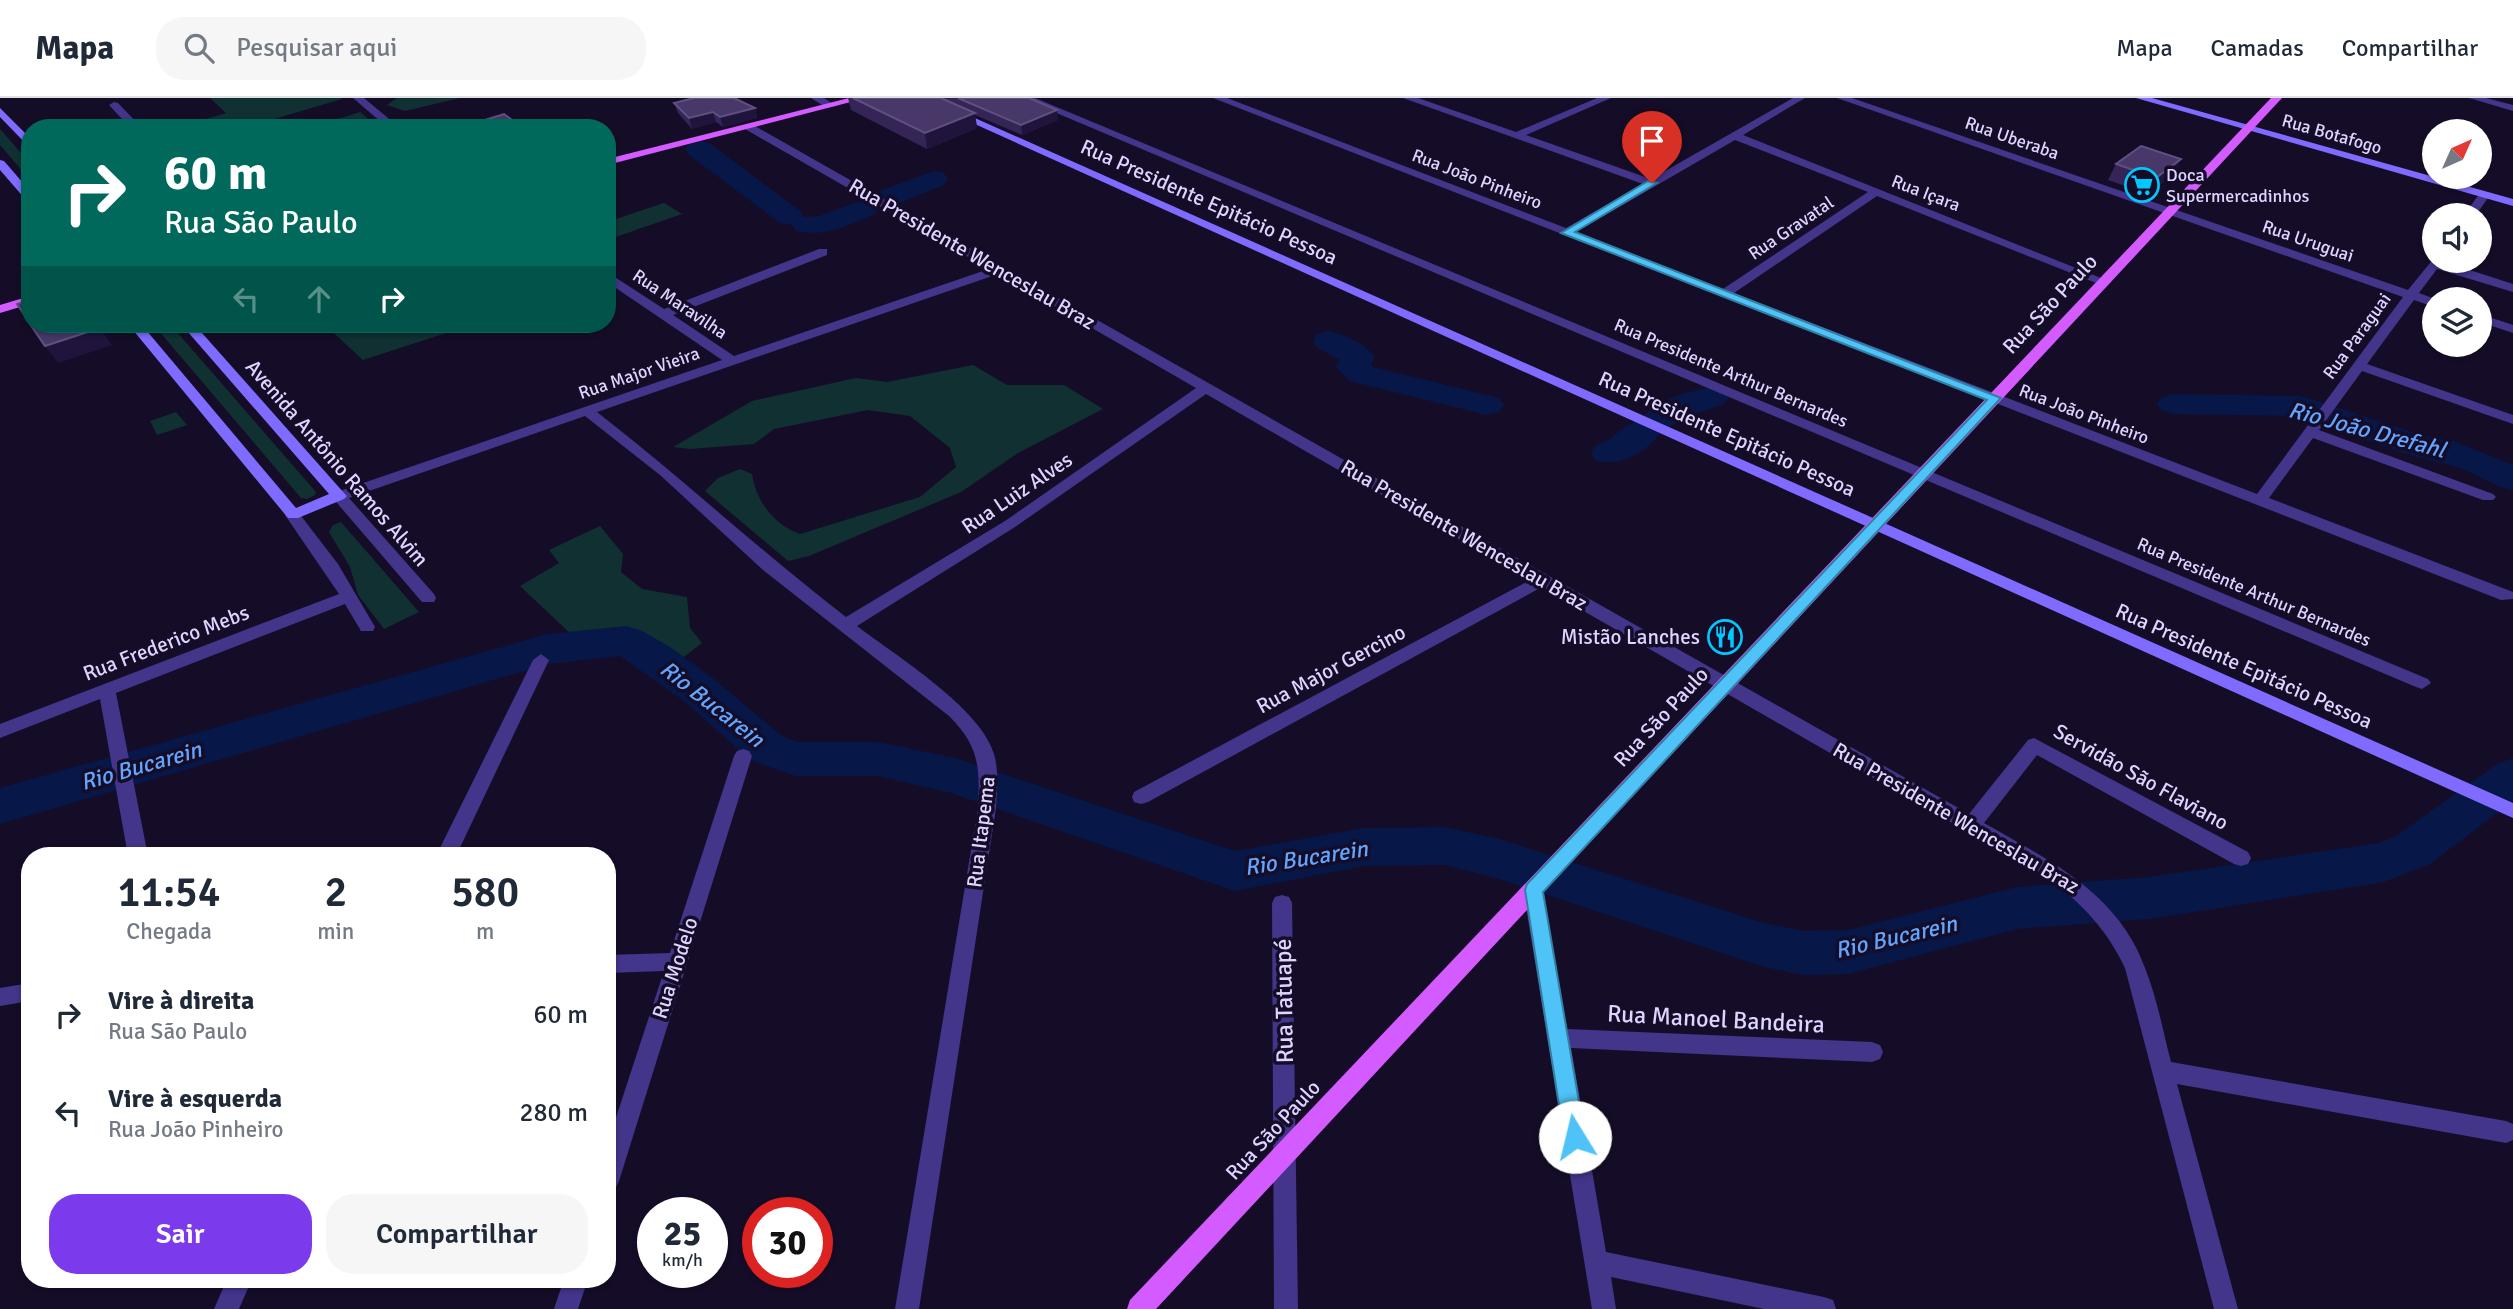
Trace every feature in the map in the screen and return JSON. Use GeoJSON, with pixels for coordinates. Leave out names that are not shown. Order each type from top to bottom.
{"type":"FeatureCollection","features":[{"type":"Feature","properties":{"kind":"main road"},"geometry":{"type":"LineString","coordinates":[[616,160],[861,98]]}},
{"type":"Feature","properties":{"kind":"main road","name":"Rua São Paulo"},"geometry":{"type":"LineString","coordinates":[[1139,1309],[2277,98]]}},
{"type":"Feature","properties":{"kind":"main road"},"geometry":{"type":"LineString","coordinates":[[0,309],[21,303]]}},
{"type":"Feature","properties":{"kind":"street"},"geometry":{"type":"LineString","coordinates":[[358,98],[384,119]]}},
{"type":"Feature","properties":{"kind":"street"},"geometry":{"type":"LineString","coordinates":[[816,98],[831,106]]}},
{"type":"Feature","properties":{"kind":"street","name":"Rua Presidente Epitácio Pessoa"},"geometry":{"type":"LineString","coordinates":[[922,98],[2513,811]]}},
{"type":"Feature","properties":{"kind":"street","name":"Rua Presidente Arthur Bernardes"},"geometry":{"type":"LineString","coordinates":[[1026,98],[2422,683]]}},
{"type":"Feature","properties":{"kind":"street","name":"Rua João Pinheiro"},"geometry":{"type":"LineString","coordinates":[[1218,98],[2507,596]]}},
{"type":"Feature","properties":{"kind":"street"},"geometry":{"type":"LineString","coordinates":[[1408,98],[1652,183]]}},
{"type":"Feature","properties":{"kind":"street"},"geometry":{"type":"LineString","coordinates":[[1516,135],[1606,98]]}},
{"type":"Feature","properties":{"kind":"street"},"geometry":{"type":"LineString","coordinates":[[1566,233],[1800,98]]}},
{"type":"Feature","properties":{"kind":"street","name":"Rua Uberaba"},"geometry":{"type":"LineString","coordinates":[[1842,98],[2171,212]]}},
{"type":"Feature","properties":{"kind":"street","name":"Rua Botafogo"},"geometry":{"type":"LineString","coordinates":[[2141,98],[2513,203]]}},
{"type":"Feature","properties":{"kind":"street"},"geometry":{"type":"LineString","coordinates":[[2474,98],[2513,108]]}},
{"type":"Feature","properties":{"kind":"street"},"geometry":{"type":"LineString","coordinates":[[114,105],[128,119]]}},
{"type":"Feature","properties":{"kind":"street"},"geometry":{"type":"LineString","coordinates":[[0,111],[21,135]]}},
{"type":"Feature","properties":{"kind":"street","name":"Rua Presidente Wenceslau Braz"},"geometry":{"type":"LineString","coordinates":[[749,127],[2054,872],[2086,895],[2104,914],[2135,968],[2226,1309]]}},
{"type":"Feature","properties":{"kind":"street","name":"Rua Içara"},"geometry":{"type":"LineString","coordinates":[[1735,136],[2105,282]]}},
{"type":"Feature","properties":{"kind":"street"},"geometry":{"type":"LineString","coordinates":[[0,163],[21,188]]}},
{"type":"Feature","properties":{"kind":"street"},"geometry":{"type":"LineString","coordinates":[[9,174],[17,174],[21,179]]}},
{"type":"Feature","properties":{"kind":"street","name":"Rua Gravatal"},"geometry":{"type":"LineString","coordinates":[[1724,294],[1877,192]]}},
{"type":"Feature","properties":{"kind":"street"},"geometry":{"type":"LineString","coordinates":[[2478,203],[2484,195]]}},
{"type":"Feature","properties":{"kind":"street","name":"Rua Uruguai"},"geometry":{"type":"LineString","coordinates":[[2171,212],[2422,300]]}},
{"type":"Feature","properties":{"kind":"street"},"geometry":{"type":"LineString","coordinates":[[663,314],[823,252]]}},
{"type":"Feature","properties":{"kind":"street","name":"Rua Major Vieira"},"geometry":{"type":"LineString","coordinates":[[293,515],[339,496],[999,270]]}},
{"type":"Feature","properties":{"kind":"street","name":"Rua Paraguai"},"geometry":{"type":"LineString","coordinates":[[2259,500],[2427,273]]}},
{"type":"Feature","properties":{"kind":"street"},"geometry":{"type":"LineString","coordinates":[[2468,273],[2513,288]]}},
{"type":"Feature","properties":{"kind":"street","name":"Rua Maravilha"},"geometry":{"type":"LineString","coordinates":[[616,282],[732,361]]}},
{"type":"Feature","properties":{"kind":"street"},"geometry":{"type":"LineString","coordinates":[[2492,322],[2513,329]]}},
{"type":"Feature","properties":{"kind":"street"},"geometry":{"type":"LineString","coordinates":[[141,333],[293,515],[332,568],[367,627]]}},
{"type":"Feature","properties":{"kind":"street","name":"Avenida Antônio Ramos Alvim"},"geometry":{"type":"LineString","coordinates":[[195,333],[428,598]]}},
{"type":"Feature","properties":{"kind":"street"},"geometry":{"type":"LineString","coordinates":[[2358,366],[2513,419]]}},
{"type":"Feature","properties":{"kind":"street","name":"Rua Luiz Alves"},"geometry":{"type":"LineString","coordinates":[[845,625],[1010,524],[1206,388]]}},
{"type":"Feature","properties":{"kind":"street","name":"Rua Itapema"},"geometry":{"type":"LineString","coordinates":[[587,411],[665,472],[769,566],[967,722],[983,744],[990,771],[987,808],[907,1309]]}},
{"type":"Feature","properties":{"kind":"street"},"geometry":{"type":"LineString","coordinates":[[2310,432],[2488,497]]}},
{"type":"Feature","properties":{"kind":"street","name":"Rua Major Gercino"},"geometry":{"type":"LineString","coordinates":[[1140,797],[1544,580]]}},
{"type":"Feature","properties":{"kind":"street","name":"Rua Frederico Mebs"},"geometry":{"type":"LineString","coordinates":[[0,731],[348,597]]}},
{"type":"Feature","properties":{"kind":"street"},"geometry":{"type":"LineString","coordinates":[[450,847],[541,660]]}},
{"type":"Feature","properties":{"kind":"street"},"geometry":{"type":"LineString","coordinates":[[107,690],[136,847]]}},
{"type":"Feature","properties":{"kind":"street","name":"Servidão São Flaviano"},"geometry":{"type":"LineString","coordinates":[[1972,825],[2034,745],[2241,858]]}},
{"type":"Feature","properties":{"kind":"street","name":"Rua Modelo"},"geometry":{"type":"LineString","coordinates":[[616,1153],[743,756]]}},
{"type":"Feature","properties":{"kind":"street"},"geometry":{"type":"LineString","coordinates":[[1534,890],[1604,1309]]}},
{"type":"Feature","properties":{"kind":"street","name":"Rua Tatuapé"},"geometry":{"type":"LineString","coordinates":[[1282,903],[1286,1309]]}},
{"type":"Feature","properties":{"kind":"street"},"geometry":{"type":"LineString","coordinates":[[616,964],[677,962]]}},
{"type":"Feature","properties":{"kind":"street"},"geometry":{"type":"LineString","coordinates":[[0,997],[21,994]]}},
{"type":"Feature","properties":{"kind":"street","name":"Rua Manoel Bandeira"},"geometry":{"type":"LineString","coordinates":[[1558,1038],[1871,1052]]}},
{"type":"Feature","properties":{"kind":"street"},"geometry":{"type":"LineString","coordinates":[[2163,1071],[2506,1132]]}},
{"type":"Feature","properties":{"kind":"street"},"geometry":{"type":"LineString","coordinates":[[1596,1262],[1825,1309]]}},
{"type":"Feature","properties":{"kind":"street"},"geometry":{"type":"LineString","coordinates":[[226,1309],[236,1288]]}},
{"type":"Feature","properties":{"kind":"street"},"geometry":{"type":"LineString","coordinates":[[566,1309],[573,1288]]}},
{"type":"Feature","properties":{"kind":"green space"},"geometry":{"type":"Polygon","coordinates":[[[210,98],[342,99],[274,119],[206,119],[226,113],[210,98]]]}},
{"type":"Feature","properties":{"kind":"green space"},"geometry":{"type":"Polygon","coordinates":[[[397,98],[460,98],[405,111],[387,105],[397,98]]]}},
{"type":"Feature","properties":{"kind":"green space"},"geometry":{"type":"Polygon","coordinates":[[[360,112],[368,119],[338,119],[360,112]]]}},
{"type":"Feature","properties":{"kind":"green space"},"geometry":{"type":"Polygon","coordinates":[[[0,129],[21,153],[21,170],[0,145],[0,129]]]}},
{"type":"Feature","properties":{"kind":"green space"},"geometry":{"type":"Polygon","coordinates":[[[664,203],[682,214],[616,237],[616,219],[664,203]]]}},
{"type":"Feature","properties":{"kind":"green space"},"geometry":{"type":"Polygon","coordinates":[[[161,333],[178,333],[316,492],[307,499],[301,498],[161,333]]]}},
{"type":"Feature","properties":{"kind":"green space"},"geometry":{"type":"Polygon","coordinates":[[[334,333],[446,333],[363,360],[334,333]]]}},
{"type":"Feature","properties":{"kind":"green space"},"geometry":{"type":"Polygon","coordinates":[[[973,365],[1007,385],[1064,385],[1103,409],[1018,453],[961,492],[809,556],[788,561],[705,491],[718,478],[740,469],[752,474],[754,484],[768,511],[782,525],[800,534],[920,497],[956,467],[950,448],[910,416],[868,410],[774,429],[754,444],[690,449],[673,447],[752,401],[856,378],[887,382],[973,365]]]}},
{"type":"Feature","properties":{"kind":"green space"},"geometry":{"type":"Polygon","coordinates":[[[176,412],[187,425],[157,435],[150,421],[176,412]]]}},
{"type":"Feature","properties":{"kind":"green space"},"geometry":{"type":"Polygon","coordinates":[[[341,522],[419,612],[384,629],[358,595],[350,567],[329,532],[333,525],[341,522]]]}},
{"type":"Feature","properties":{"kind":"green space"},"geometry":{"type":"Polygon","coordinates":[[[600,526],[623,554],[621,572],[642,589],[687,597],[690,628],[702,643],[676,663],[628,629],[574,637],[520,586],[559,563],[549,550],[600,526]]]}},
{"type":"Feature","properties":{"kind":"building"},"geometry":{"type":"Polygon","coordinates":[[[694,98],[734,98],[755,108],[720,117],[713,112],[689,118],[674,103],[694,98]]]}},
{"type":"Feature","properties":{"kind":"building"},"geometry":{"type":"Polygon","coordinates":[[[853,98],[941,98],[975,113],[925,133],[853,98]]]}},
{"type":"Feature","properties":{"kind":"building"},"geometry":{"type":"Polygon","coordinates":[[[958,98],[1029,98],[1057,110],[1021,125],[958,98]]]}},
{"type":"Feature","properties":{"kind":"building"},"geometry":{"type":"Polygon","coordinates":[[[504,114],[511,119],[488,119],[504,114]]]}},
{"type":"Feature","properties":{"kind":"building"},"geometry":{"type":"Polygon","coordinates":[[[2141,146],[2181,159],[2156,178],[2116,164],[2141,146]]]}},
{"type":"Feature","properties":{"kind":"building"},"geometry":{"type":"Polygon","coordinates":[[[36,333],[85,333],[45,346],[36,333]]]}},
{"type":"Feature","properties":{"kind":"waterway","name":"Rio João Drefahl"},"geometry":{"type":"LineString","coordinates":[[699,149],[790,217]]}},
{"type":"Feature","properties":{"kind":"waterway","name":"Rio João Drefahl"},"geometry":{"type":"LineString","coordinates":[[892,196],[934,179]]}},
{"type":"Feature","properties":{"kind":"waterway","name":"Rio João Drefahl"},"geometry":{"type":"LineString","coordinates":[[807,225],[823,225],[865,208]]}},
{"type":"Feature","properties":{"kind":"waterway","name":"Rio João Drefahl"},"geometry":{"type":"LineString","coordinates":[[1329,341],[1358,357],[1353,367],[1361,374],[1487,405]]}},
{"type":"Feature","properties":{"kind":"waterway","name":"Rio João Drefahl"},"geometry":{"type":"LineString","coordinates":[[1658,420],[1671,411],[1712,397]]}},
{"type":"Feature","properties":{"kind":"waterway","name":"Rio João Drefahl"},"geometry":{"type":"LineString","coordinates":[[2174,404],[2299,406],[2419,446],[2441,449],[2474,460],[2513,479]]}},
{"type":"Feature","properties":{"kind":"waterway","name":"Rio João Drefahl"},"geometry":{"type":"LineString","coordinates":[[1609,453],[1616,452],[1644,430]]}},
{"type":"Feature","properties":{"kind":"waterway","name":"Rio Bucarein"},"geometry":{"type":"LineString","coordinates":[[0,806],[548,649],[627,641],[699,690],[766,748],[796,759],[878,759],[955,776],[1235,871],[1364,847],[1445,846],[1499,859],[1764,945],[1804,953],[1848,952],[2017,908],[2149,898],[2384,862],[2413,850],[2513,776]]}},
{"type":"Feature","properties":{"kind":"place","name":"Doca Supermercadinhos"},"geometry":{"type":"Point","coordinates":[2142,185]}},
{"type":"Feature","properties":{"kind":"place","name":"Mistão Lanches"},"geometry":{"type":"Point","coordinates":[1725,637]}},
{"type":"Feature","properties":{"kind":"route"},"geometry":{"type":"LineString","coordinates":[[1575,1137],[1534,890],[1995,398],[1566,233],[1652,183]]}}]}
